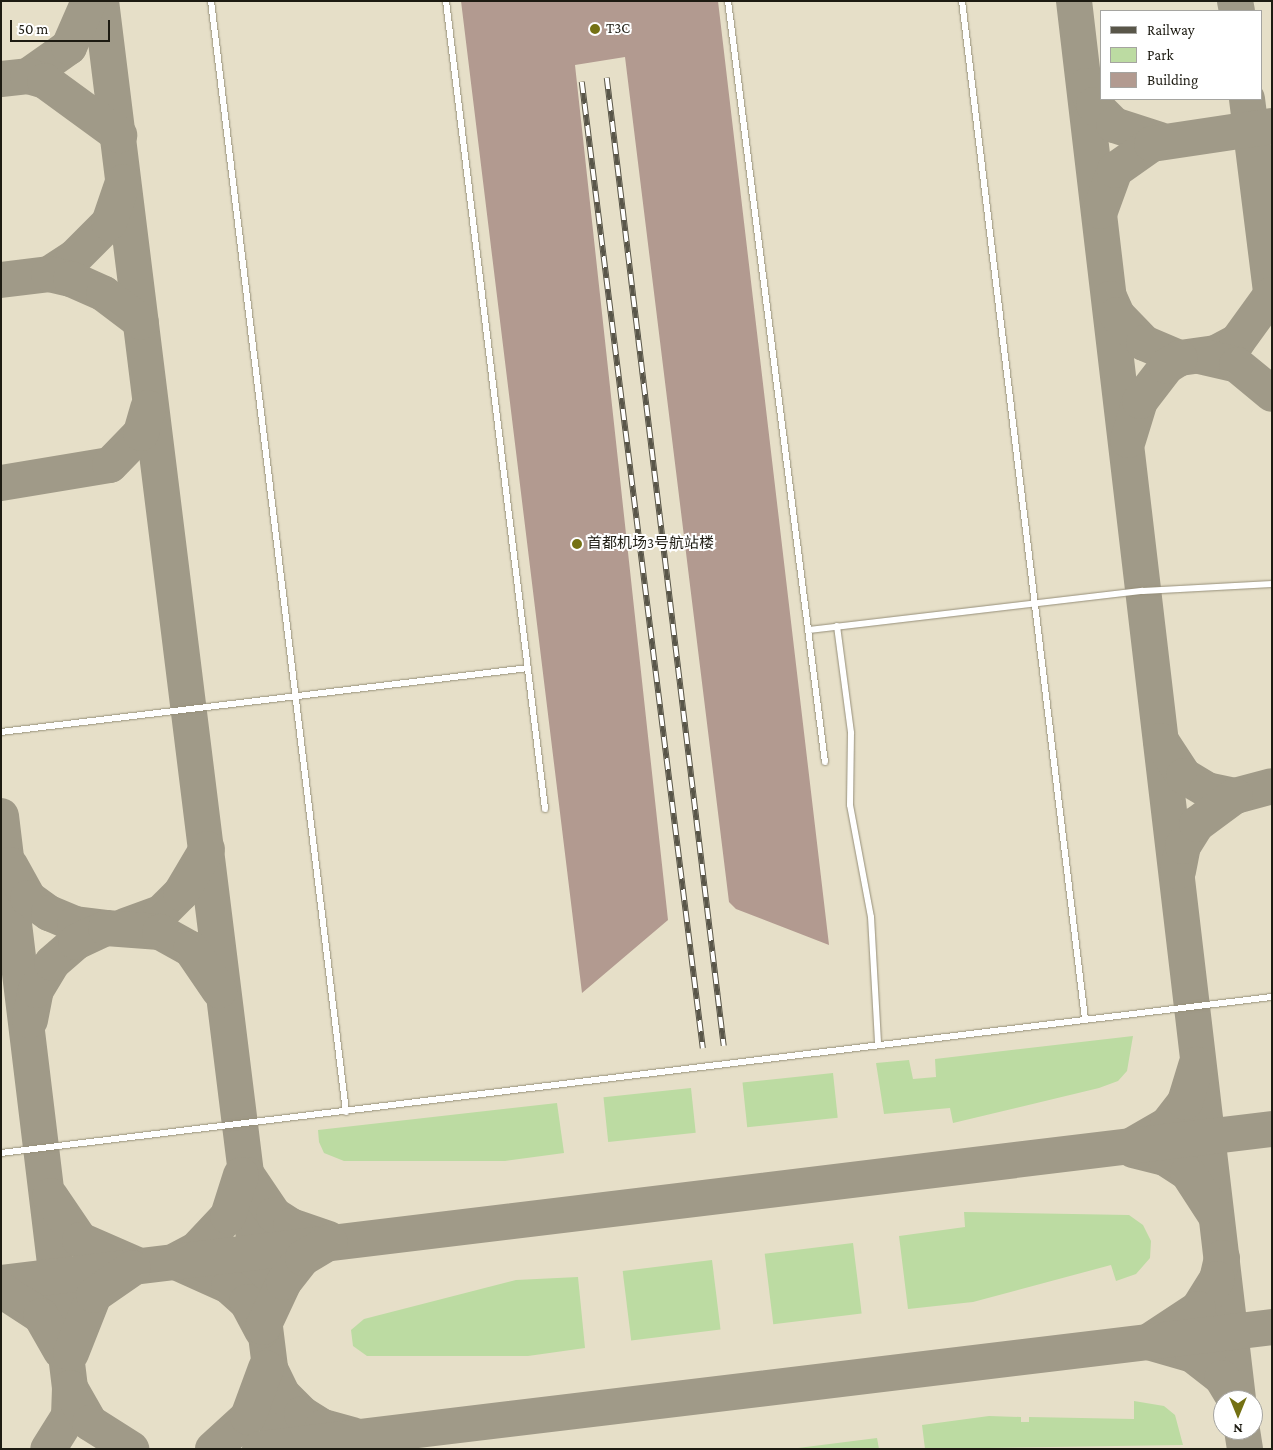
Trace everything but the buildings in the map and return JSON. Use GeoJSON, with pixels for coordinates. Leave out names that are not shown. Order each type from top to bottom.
{"type":"FeatureCollection","features":[{"type":"Feature","properties":{"kind":"lane"},"geometry":{"type":"LineString","coordinates":[[211,1],[346,1112]]}},
{"type":"Feature","properties":{"kind":"lane"},"geometry":{"type":"LineString","coordinates":[[446,1],[545,809]]}},
{"type":"Feature","properties":{"kind":"lane"},"geometry":{"type":"LineString","coordinates":[[728,1],[825,762]]}},
{"type":"Feature","properties":{"kind":"lane"},"geometry":{"type":"LineString","coordinates":[[962,1],[1085,1019]]}},
{"type":"Feature","properties":{"kind":"lane"},"geometry":{"type":"LineString","coordinates":[[809,630],[1034,604],[1272,584]]}},
{"type":"Feature","properties":{"kind":"lane"},"geometry":{"type":"LineString","coordinates":[[837,626],[851,733],[850,804],[871,917],[878,1043]]}},
{"type":"Feature","properties":{"kind":"lane"},"geometry":{"type":"LineString","coordinates":[[1,732],[528,668]]}},
{"type":"Feature","properties":{"kind":"lane"},"geometry":{"type":"LineString","coordinates":[[1,1153],[346,1112],[878,1043],[1272,997]]}},
{"type":"Feature","properties":{"kind":"green space"},"geometry":{"type":"Polygon","coordinates":[[[1133,1036],[1127,1071],[1118,1081],[1099,1088],[953,1123],[950,1108],[884,1114],[876,1063],[909,1060],[913,1079],[936,1077],[935,1059],[1133,1036]]]}},
{"type":"Feature","properties":{"kind":"green space"},"geometry":{"type":"Polygon","coordinates":[[[833,1073],[838,1118],[747,1127],[742,1083],[833,1073]]]}},
{"type":"Feature","properties":{"kind":"green space"},"geometry":{"type":"Polygon","coordinates":[[[691,1088],[696,1133],[608,1142],[603,1097],[691,1088]]]}},
{"type":"Feature","properties":{"kind":"green space"},"geometry":{"type":"Polygon","coordinates":[[[557,1103],[564,1153],[505,1161],[344,1161],[324,1153],[319,1142],[318,1130],[557,1103]]]}},
{"type":"Feature","properties":{"kind":"green space"},"geometry":{"type":"Polygon","coordinates":[[[964,1212],[1129,1215],[1143,1225],[1151,1241],[1150,1258],[1136,1274],[1116,1281],[1111,1265],[973,1302],[908,1309],[899,1236],[965,1227],[964,1212]]]}},
{"type":"Feature","properties":{"kind":"green space"},"geometry":{"type":"Polygon","coordinates":[[[853,1243],[862,1313],[773,1324],[765,1254],[853,1243]]]}},
{"type":"Feature","properties":{"kind":"green space"},"geometry":{"type":"Polygon","coordinates":[[[712,1260],[721,1329],[631,1340],[623,1271],[712,1260]]]}},
{"type":"Feature","properties":{"kind":"green space"},"geometry":{"type":"Polygon","coordinates":[[[578,1277],[585,1348],[528,1356],[367,1356],[353,1346],[351,1330],[364,1319],[516,1280],[578,1277]]]}},
{"type":"Feature","properties":{"kind":"green space"},"geometry":{"type":"Polygon","coordinates":[[[1134,1401],[1164,1406],[1175,1415],[1183,1445],[925,1449],[922,1425],[989,1416],[1021,1417],[1021,1422],[1029,1422],[1029,1417],[1134,1419],[1134,1401]]]}},
{"type":"Feature","properties":{"kind":"green space"},"geometry":{"type":"Polygon","coordinates":[[[877,1438],[879,1449],[790,1449],[877,1438]]]}},
{"type":"Feature","properties":{"kind":"taxiway"},"geometry":{"type":"LineString","coordinates":[[28,76],[69,47],[89,1]]}},
{"type":"Feature","properties":{"kind":"taxiway"},"geometry":{"type":"LineString","coordinates":[[101,1],[280,1449]]}},
{"type":"Feature","properties":{"kind":"taxiway"},"geometry":{"type":"LineString","coordinates":[[1074,1],[1237,1390]]}},
{"type":"Feature","properties":{"kind":"taxiway"},"geometry":{"type":"LineString","coordinates":[[1235,1],[1237,10]]}},
{"type":"Feature","properties":{"kind":"taxiway"},"geometry":{"type":"LineString","coordinates":[[1,79],[28,76],[45,81],[119,135]]}},
{"type":"Feature","properties":{"kind":"taxiway"},"geometry":{"type":"LineString","coordinates":[[1086,86],[1094,105],[1114,125],[1160,140]]}},
{"type":"Feature","properties":{"kind":"taxiway"},"geometry":{"type":"LineString","coordinates":[[1247,100],[1272,301]]}},
{"type":"Feature","properties":{"kind":"taxiway"},"geometry":{"type":"LineString","coordinates":[[1100,211],[1115,170],[1152,144],[1272,126]]}},
{"type":"Feature","properties":{"kind":"taxiway"},"geometry":{"type":"LineString","coordinates":[[49,274],[74,258],[109,223],[123,182]]}},
{"type":"Feature","properties":{"kind":"taxiway"},"geometry":{"type":"LineString","coordinates":[[1,280],[49,274],[71,279],[104,294],[141,322]]}},
{"type":"Feature","properties":{"kind":"taxiway"},"geometry":{"type":"LineString","coordinates":[[1110,299],[1117,315],[1144,343],[1180,358],[1216,353],[1237,342],[1271,295]]}},
{"type":"Feature","properties":{"kind":"taxiway"},"geometry":{"type":"LineString","coordinates":[[1199,356],[1237,365],[1272,394]]}},
{"type":"Feature","properties":{"kind":"taxiway"},"geometry":{"type":"LineString","coordinates":[[1128,440],[1140,401],[1167,366],[1180,358]]}},
{"type":"Feature","properties":{"kind":"taxiway"},"geometry":{"type":"LineString","coordinates":[[1,483],[110,465],[141,433],[148,408]]}},
{"type":"Feature","properties":{"kind":"taxiway"},"geometry":{"type":"LineString","coordinates":[[1161,741],[1184,776],[1207,790],[1235,796],[1272,786]]}},
{"type":"Feature","properties":{"kind":"taxiway"},"geometry":{"type":"LineString","coordinates":[[1178,871],[1183,846],[1197,824],[1235,796]]}},
{"type":"Feature","properties":{"kind":"taxiway"},"geometry":{"type":"LineString","coordinates":[[1,816],[70,1388],[69,1416],[48,1449]]}},
{"type":"Feature","properties":{"kind":"taxiway"},"geometry":{"type":"LineString","coordinates":[[125,926],[161,913],[181,893],[207,849]]}},
{"type":"Feature","properties":{"kind":"taxiway"},"geometry":{"type":"LineString","coordinates":[[10,865],[28,898],[49,913],[75,924],[106,928]]}},
{"type":"Feature","properties":{"kind":"taxiway"},"geometry":{"type":"LineString","coordinates":[[30,1020],[36,990],[52,963],[76,942],[106,928],[160,932],[191,949],[219,990]]}},
{"type":"Feature","properties":{"kind":"taxiway"},"geometry":{"type":"LineString","coordinates":[[1134,1144],[1168,1124],[1185,1102],[1196,1065]]}},
{"type":"Feature","properties":{"kind":"taxiway"},"geometry":{"type":"LineString","coordinates":[[1,1283],[1272,1129]]}},
{"type":"Feature","properties":{"kind":"taxiway"},"geometry":{"type":"LineString","coordinates":[[1133,1150],[1165,1158],[1188,1173],[1214,1213]]}},
{"type":"Feature","properties":{"kind":"taxiway"},"geometry":{"type":"LineString","coordinates":[[177,1260],[196,1250],[228,1216],[241,1175]]}},
{"type":"Feature","properties":{"kind":"taxiway"},"geometry":{"type":"LineString","coordinates":[[247,1175],[274,1215],[291,1226],[329,1239]]}},
{"type":"Feature","properties":{"kind":"taxiway"},"geometry":{"type":"LineString","coordinates":[[50,1196],[80,1240],[135,1264]]}},
{"type":"Feature","properties":{"kind":"taxiway"},"geometry":{"type":"LineString","coordinates":[[263,1327],[284,1282],[303,1258],[330,1242]]}},
{"type":"Feature","properties":{"kind":"taxiway"},"geometry":{"type":"LineString","coordinates":[[1222,1258],[1217,1279],[1198,1309],[1148,1342],[1193,1355],[1222,1378],[1229,1390]]}},
{"type":"Feature","properties":{"kind":"taxiway"},"geometry":{"type":"LineString","coordinates":[[176,1262],[229,1286],[247,1302],[262,1330]]}},
{"type":"Feature","properties":{"kind":"taxiway"},"geometry":{"type":"LineString","coordinates":[[71,1353],[94,1295],[133,1268]]}},
{"type":"Feature","properties":{"kind":"taxiway"},"geometry":{"type":"LineString","coordinates":[[1,1290],[41,1316],[61,1351]]}},
{"type":"Feature","properties":{"kind":"taxiway"},"geometry":{"type":"LineString","coordinates":[[260,1449],[1272,1327]]}},
{"type":"Feature","properties":{"kind":"taxiway"},"geometry":{"type":"LineString","coordinates":[[213,1449],[248,1417],[266,1368]]}},
{"type":"Feature","properties":{"kind":"taxiway"},"geometry":{"type":"LineString","coordinates":[[271,1371],[282,1394],[302,1414],[323,1427],[353,1435]]}},
{"type":"Feature","properties":{"kind":"taxiway"},"geometry":{"type":"LineString","coordinates":[[70,1388],[90,1423],[131,1449]]}},
{"type":"Feature","properties":{"kind":"taxiway"},"geometry":{"type":"LineString","coordinates":[[1244,1440],[1245,1449]]}},
{"type":"Feature","properties":{"kind":"railway"},"geometry":{"type":"LineString","coordinates":[[607,78],[724,1046]]}},
{"type":"Feature","properties":{"kind":"railway"},"geometry":{"type":"LineString","coordinates":[[582,82],[703,1048]]}},
{"type":"Feature","properties":{"kind":"place","name":"T3C"},"geometry":{"type":"Point","coordinates":[595,29]}},
{"type":"Feature","properties":{"kind":"place","name":"首都机场3号航站楼"},"geometry":{"type":"Point","coordinates":[577,544]}}]}
